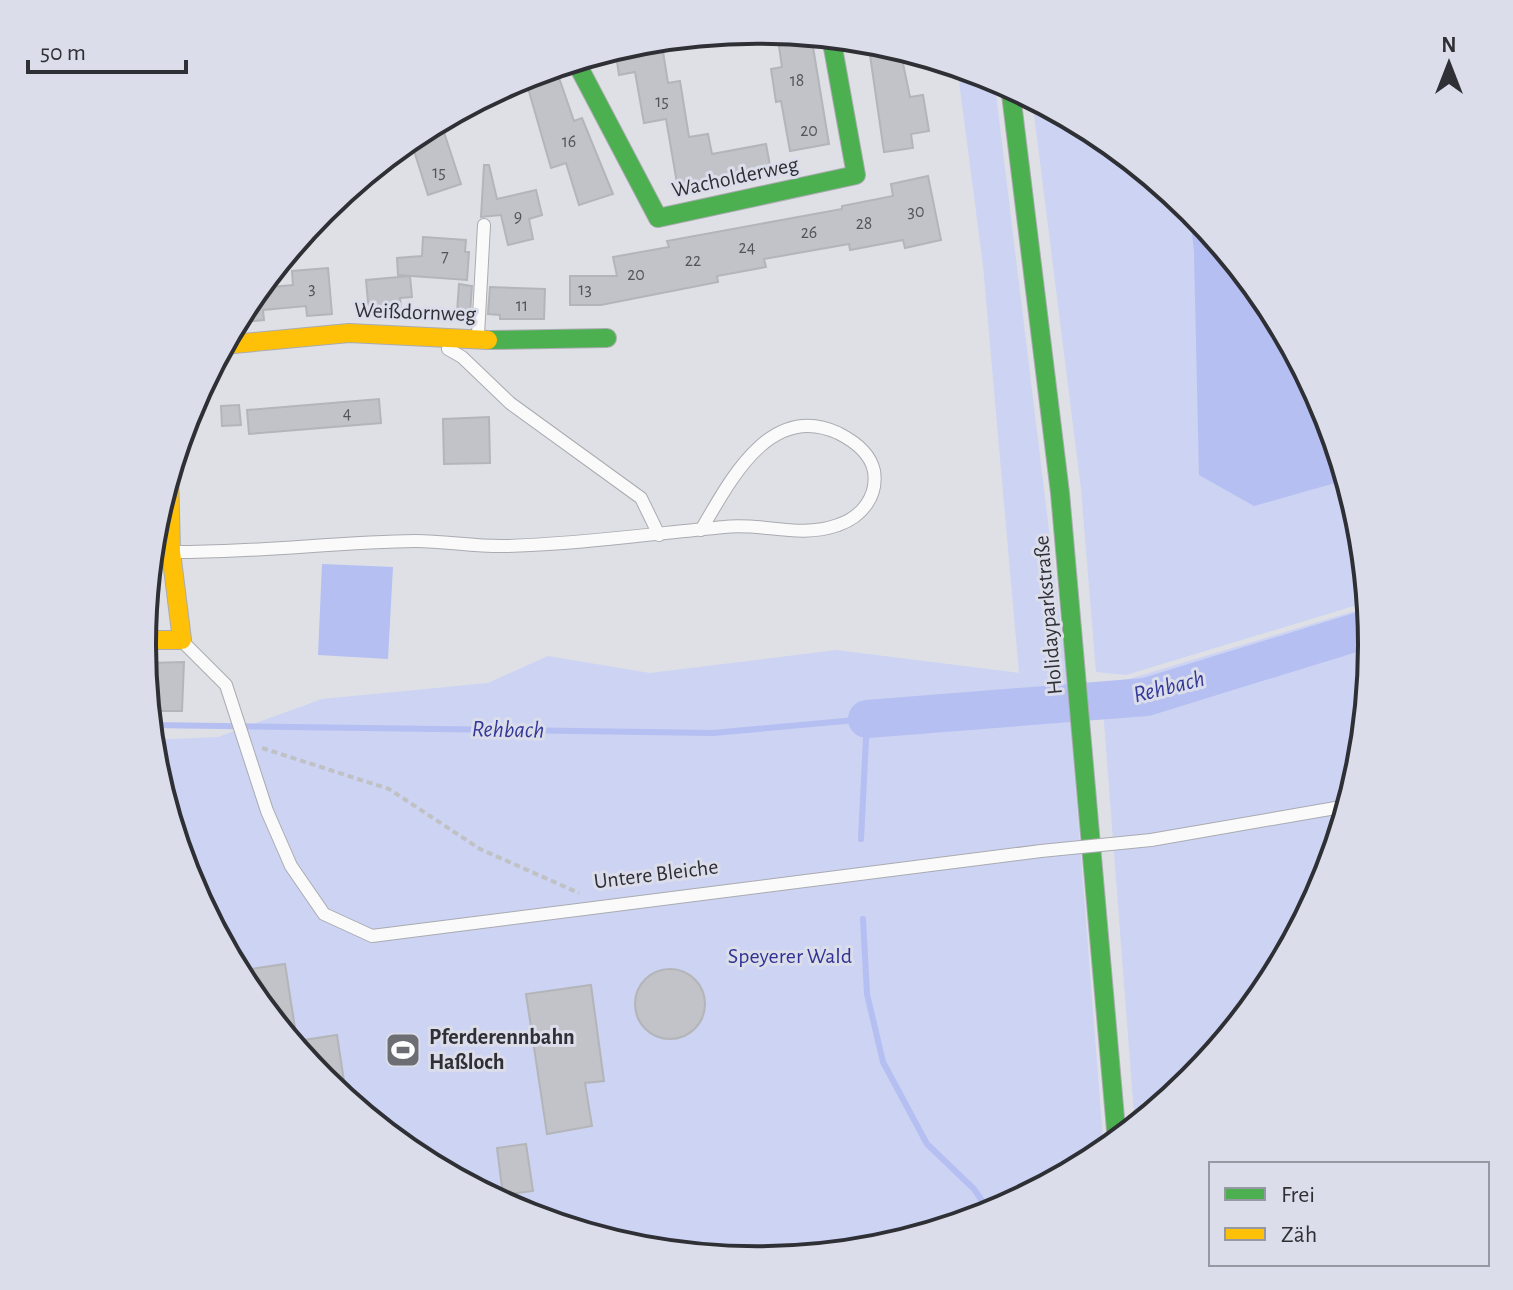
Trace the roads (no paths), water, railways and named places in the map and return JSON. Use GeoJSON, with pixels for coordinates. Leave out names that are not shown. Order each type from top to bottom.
{"type":"FeatureCollection","features":[{"type":"Feature","properties":{"kind":"street","name":"Wacholderweg"},"geometry":{"type":"LineString","coordinates":[[581,70],[658,218],[856,175],[833,49]]}},
{"type":"Feature","properties":{"kind":"street","name":"Holidayparkstraße"},"geometry":{"type":"LineString","coordinates":[[1012,102],[1060,493],[1084,736],[1116,1126]]}},
{"type":"Feature","properties":{"kind":"street","name":"Weißdornweg"},"geometry":{"type":"LineString","coordinates":[[236,344],[349,333],[519,341],[607,338]]}},
{"type":"Feature","properties":{"kind":"street"},"geometry":{"type":"LineString","coordinates":[[156,640],[182,640],[171,552],[170,515]]}},
{"type":"Feature","properties":{"kind":"lane"},"geometry":{"type":"LineString","coordinates":[[478,338],[484,225]]}},
{"type":"Feature","properties":{"kind":"lane"},"geometry":{"type":"LineString","coordinates":[[420,334],[462,357],[510,403],[641,498],[659,535]]}},
{"type":"Feature","properties":{"kind":"lane"},"geometry":{"type":"LineString","coordinates":[[171,552],[230,552],[417,541],[504,546],[659,535],[701,530],[728,526],[813,532],[841,524],[866,507],[876,485],[872,462],[854,440],[829,429],[800,428],[770,436],[749,455],[701,530]]}},
{"type":"Feature","properties":{"kind":"lane","name":"Untere Bleiche"},"geometry":{"type":"LineString","coordinates":[[182,640],[226,685],[267,811],[291,866],[324,914],[372,936],[603,904],[1151,840],[1335,808]]}},
{"type":"Feature","properties":{"kind":"waterway","name":"Rehbach"},"geometry":{"type":"LineString","coordinates":[[867,719],[1146,697],[1357,632]]}},
{"type":"Feature","properties":{"kind":"waterway","name":"Rehbach"},"geometry":{"type":"LineString","coordinates":[[161,725],[713,733],[867,719],[861,839]]}},
{"type":"Feature","properties":{"kind":"waterway","name":"Rehbach"},"geometry":{"type":"LineString","coordinates":[[863,919],[867,994],[883,1062],[927,1144],[974,1189],[982,1201]]}},
{"type":"Feature","properties":{"kind":"place","name":"Pferderennbahn Haßloch"},"geometry":{"type":"Point","coordinates":[403,1050]}},
{"type":"Feature","properties":{"kind":"park label","name":"Speyerer Wald"},"geometry":{"type":"Point","coordinates":[790,956]}}]}
